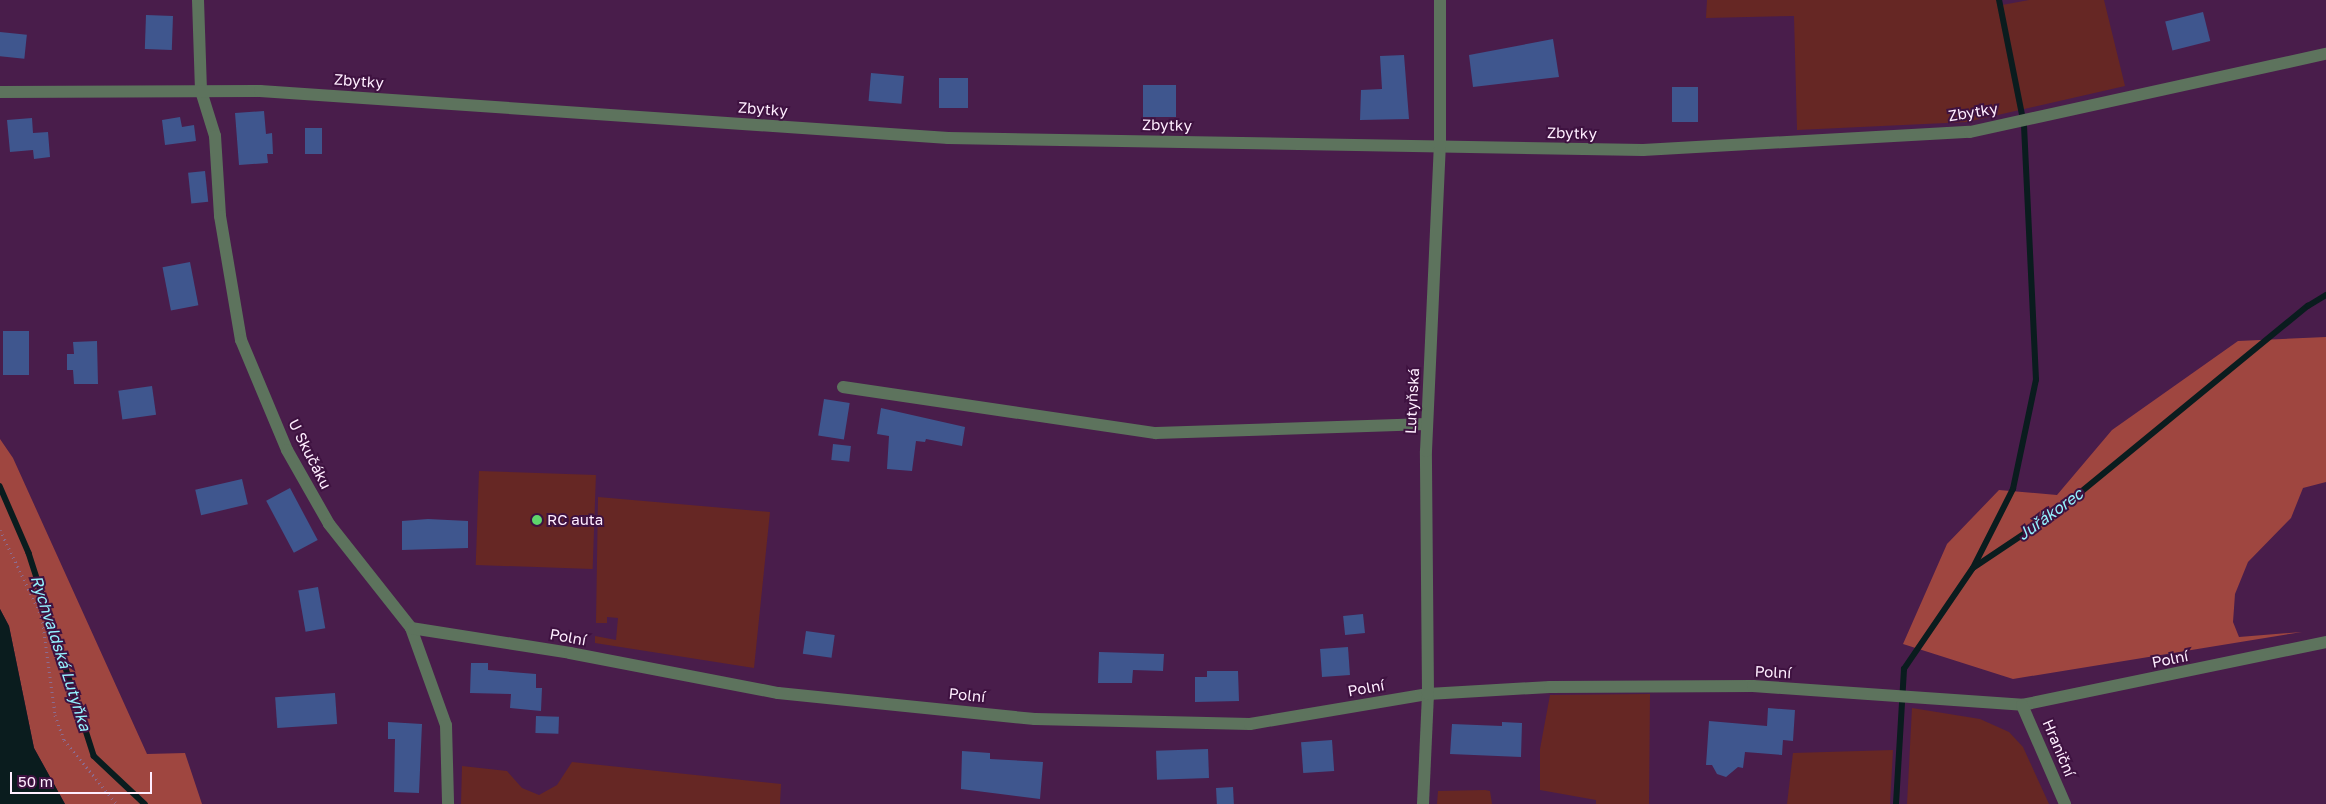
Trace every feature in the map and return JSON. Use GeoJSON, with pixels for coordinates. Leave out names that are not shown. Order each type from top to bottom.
{"type":"FeatureCollection","features":[{"type":"Feature","properties":{"kind":"street","name":"U Skučáku"},"geometry":{"type":"LineString","coordinates":[[198,0],[201,91],[215,136],[220,216],[241,340],[287,450],[329,524],[411,628],[446,724],[448,804]]}},
{"type":"Feature","properties":{"kind":"street","name":"Lutyňská"},"geometry":{"type":"LineString","coordinates":[[1423,804],[1428,694],[1427,424],[1440,147],[1440,0]]}},
{"type":"Feature","properties":{"kind":"street","name":"Zbytky"},"geometry":{"type":"LineString","coordinates":[[0,92],[260,91],[948,138],[1643,150],[1970,132],[2326,54]]}},
{"type":"Feature","properties":{"kind":"street"},"geometry":{"type":"LineString","coordinates":[[843,387],[1156,433],[1427,424]]}},
{"type":"Feature","properties":{"kind":"street","name":"Polní"},"geometry":{"type":"LineString","coordinates":[[411,628],[570,653],[778,693],[1035,718],[1250,724],[1428,694],[1550,687],[1753,686],[2022,705],[2326,642]]}},
{"type":"Feature","properties":{"kind":"street","name":"Hraniční"},"geometry":{"type":"LineString","coordinates":[[2022,705],[2065,804]]}},
{"type":"Feature","properties":{"kind":"path"},"geometry":{"type":"LineString","coordinates":[[0,530],[42,617],[55,715],[64,740],[118,804]]}},
{"type":"Feature","properties":{"kind":"shaded area"},"geometry":{"type":"Polygon","coordinates":[[[1707,0],[2001,0],[2002,5],[2029,0],[2104,0],[2125,86],[1967,122],[1797,130],[1794,16],[1706,18],[1707,0]]]}},
{"type":"Feature","properties":{"kind":"shaded area"},"geometry":{"type":"Polygon","coordinates":[[[2326,337],[2326,482],[2303,488],[2291,518],[2248,562],[2235,594],[2233,622],[2239,637],[2302,632],[2013,679],[1903,644],[1947,544],[1999,490],[2057,495],[2112,430],[2238,341],[2326,337]]]}},
{"type":"Feature","properties":{"kind":"shaded area"},"geometry":{"type":"Polygon","coordinates":[[[0,439],[13,458],[147,754],[185,753],[202,804],[65,804],[34,748],[9,626],[0,609],[0,439]]]}},
{"type":"Feature","properties":{"kind":"shaded area","name":"RC auta"},"geometry":{"type":"Polygon","coordinates":[[[479,471],[596,475],[593,569],[476,565],[479,471]]]}},
{"type":"Feature","properties":{"kind":"shaded area"},"geometry":{"type":"Polygon","coordinates":[[[598,497],[770,512],[754,668],[595,643],[595,636],[616,640],[618,618],[607,617],[607,623],[596,623],[598,497]]]}},
{"type":"Feature","properties":{"kind":"shaded area"},"geometry":{"type":"Polygon","coordinates":[[[0,609],[9,626],[34,748],[65,804],[0,804],[0,609]]]}},
{"type":"Feature","properties":{"kind":"shaded area"},"geometry":{"type":"Polygon","coordinates":[[[1650,694],[1649,804],[1596,804],[1596,800],[1540,790],[1540,749],[1550,695],[1650,694]]]}},
{"type":"Feature","properties":{"kind":"shaded area"},"geometry":{"type":"Polygon","coordinates":[[[1912,708],[1980,719],[2009,732],[2023,747],[2049,804],[1907,804],[1912,708]]]}},
{"type":"Feature","properties":{"kind":"shaded area"},"geometry":{"type":"Polygon","coordinates":[[[1893,750],[1890,804],[1787,804],[1793,753],[1893,750]]]}},
{"type":"Feature","properties":{"kind":"shaded area"},"geometry":{"type":"Polygon","coordinates":[[[572,762],[781,784],[780,804],[461,804],[462,766],[507,771],[522,788],[539,795],[557,785],[572,762]]]}},
{"type":"Feature","properties":{"kind":"shaded area"},"geometry":{"type":"Polygon","coordinates":[[[1438,791],[1490,791],[1492,804],[1437,804],[1438,791]]]}},
{"type":"Feature","properties":{"kind":"building"},"geometry":{"type":"Polygon","coordinates":[[[2203,12],[2210,41],[2172,51],[2165,21],[2203,12]]]}},
{"type":"Feature","properties":{"kind":"building"},"geometry":{"type":"Polygon","coordinates":[[[146,15],[173,16],[172,50],[145,49],[146,15]]]}},
{"type":"Feature","properties":{"kind":"building"},"geometry":{"type":"Polygon","coordinates":[[[0,32],[27,35],[24,59],[0,56],[0,32]]]}},
{"type":"Feature","properties":{"kind":"building"},"geometry":{"type":"Polygon","coordinates":[[[1553,39],[1559,77],[1473,87],[1469,55],[1553,39]]]}},
{"type":"Feature","properties":{"kind":"building"},"geometry":{"type":"Polygon","coordinates":[[[1404,55],[1409,119],[1360,120],[1361,90],[1382,89],[1380,56],[1404,55]]]}},
{"type":"Feature","properties":{"kind":"building"},"geometry":{"type":"Polygon","coordinates":[[[871,73],[904,76],[901,104],[869,101],[871,73]]]}},
{"type":"Feature","properties":{"kind":"building"},"geometry":{"type":"Polygon","coordinates":[[[939,78],[968,78],[968,108],[939,108],[939,78]]]}},
{"type":"Feature","properties":{"kind":"building"},"geometry":{"type":"Polygon","coordinates":[[[1143,85],[1176,85],[1176,117],[1143,117],[1143,85]]]}},
{"type":"Feature","properties":{"kind":"building"},"geometry":{"type":"Polygon","coordinates":[[[1672,87],[1698,87],[1698,122],[1672,122],[1672,87]]]}},
{"type":"Feature","properties":{"kind":"building"},"geometry":{"type":"Polygon","coordinates":[[[264,111],[266,134],[272,133],[273,154],[267,154],[268,163],[239,165],[235,113],[264,111]]]}},
{"type":"Feature","properties":{"kind":"building"},"geometry":{"type":"Polygon","coordinates":[[[180,117],[182,127],[194,125],[196,141],[165,145],[162,120],[180,117]]]}},
{"type":"Feature","properties":{"kind":"building"},"geometry":{"type":"Polygon","coordinates":[[[32,118],[33,133],[48,132],[50,157],[34,159],[33,150],[10,152],[7,120],[32,118]]]}},
{"type":"Feature","properties":{"kind":"building"},"geometry":{"type":"Polygon","coordinates":[[[305,128],[322,128],[322,154],[305,154],[305,128]]]}},
{"type":"Feature","properties":{"kind":"building"},"geometry":{"type":"Polygon","coordinates":[[[205,171],[208,202],[191,204],[188,173],[205,171]]]}},
{"type":"Feature","properties":{"kind":"building"},"geometry":{"type":"Polygon","coordinates":[[[190,262],[198,305],[171,311],[163,267],[190,262]]]}},
{"type":"Feature","properties":{"kind":"building"},"geometry":{"type":"Polygon","coordinates":[[[3,331],[29,331],[29,375],[3,375],[3,331]]]}},
{"type":"Feature","properties":{"kind":"building"},"geometry":{"type":"Polygon","coordinates":[[[97,341],[98,384],[74,384],[73,370],[67,370],[67,354],[74,354],[73,342],[97,341]]]}},
{"type":"Feature","properties":{"kind":"building"},"geometry":{"type":"Polygon","coordinates":[[[152,386],[156,415],[122,419],[118,391],[152,386]]]}},
{"type":"Feature","properties":{"kind":"building"},"geometry":{"type":"Polygon","coordinates":[[[824,399],[850,403],[844,440],[818,436],[824,399]]]}},
{"type":"Feature","properties":{"kind":"building"},"geometry":{"type":"Polygon","coordinates":[[[881,408],[965,427],[962,446],[926,439],[925,442],[916,441],[912,471],[887,469],[889,436],[877,434],[881,408]]]}},
{"type":"Feature","properties":{"kind":"building"},"geometry":{"type":"Polygon","coordinates":[[[833,444],[851,446],[849,462],[831,460],[833,444]]]}},
{"type":"Feature","properties":{"kind":"building"},"geometry":{"type":"Polygon","coordinates":[[[242,479],[248,504],[201,515],[195,490],[242,479]]]}},
{"type":"Feature","properties":{"kind":"building"},"geometry":{"type":"Polygon","coordinates":[[[290,488],[318,540],[294,553],[266,501],[290,488]]]}},
{"type":"Feature","properties":{"kind":"building"},"geometry":{"type":"Polygon","coordinates":[[[428,519],[468,521],[468,548],[402,550],[402,521],[428,519]]]}},
{"type":"Feature","properties":{"kind":"building"},"geometry":{"type":"Polygon","coordinates":[[[318,587],[325,628],[306,632],[298,590],[318,587]]]}},
{"type":"Feature","properties":{"kind":"building"},"geometry":{"type":"Polygon","coordinates":[[[1363,614],[1365,633],[1345,635],[1343,616],[1363,614]]]}},
{"type":"Feature","properties":{"kind":"building"},"geometry":{"type":"Polygon","coordinates":[[[806,631],[835,635],[832,658],[803,654],[806,631]]]}},
{"type":"Feature","properties":{"kind":"building"},"geometry":{"type":"Polygon","coordinates":[[[1348,647],[1350,675],[1322,677],[1320,649],[1348,647]]]}},
{"type":"Feature","properties":{"kind":"building"},"geometry":{"type":"Polygon","coordinates":[[[1099,652],[1164,654],[1163,671],[1133,670],[1132,683],[1098,683],[1099,652]]]}},
{"type":"Feature","properties":{"kind":"building"},"geometry":{"type":"Polygon","coordinates":[[[471,663],[488,663],[488,670],[536,674],[536,688],[542,688],[541,711],[510,708],[511,694],[470,693],[471,663]]]}},
{"type":"Feature","properties":{"kind":"building"},"geometry":{"type":"Polygon","coordinates":[[[1207,671],[1238,671],[1239,701],[1195,702],[1195,677],[1207,677],[1207,671]]]}},
{"type":"Feature","properties":{"kind":"building"},"geometry":{"type":"Polygon","coordinates":[[[335,693],[337,724],[277,728],[275,697],[335,693]]]}},
{"type":"Feature","properties":{"kind":"building"},"geometry":{"type":"Polygon","coordinates":[[[1768,708],[1795,710],[1793,741],[1783,740],[1782,755],[1745,752],[1743,768],[1738,767],[1726,777],[1717,774],[1712,765],[1706,765],[1709,721],[1767,726],[1768,708]]]}},
{"type":"Feature","properties":{"kind":"building"},"geometry":{"type":"Polygon","coordinates":[[[536,716],[559,717],[558,734],[535,733],[536,716]]]}},
{"type":"Feature","properties":{"kind":"building"},"geometry":{"type":"Polygon","coordinates":[[[388,722],[422,724],[419,793],[394,792],[395,739],[388,739],[388,722]]]}},
{"type":"Feature","properties":{"kind":"building"},"geometry":{"type":"Polygon","coordinates":[[[1502,722],[1522,723],[1521,757],[1450,754],[1452,724],[1502,726],[1502,722]]]}},
{"type":"Feature","properties":{"kind":"building"},"geometry":{"type":"Polygon","coordinates":[[[1332,740],[1334,771],[1303,773],[1301,742],[1332,740]]]}},
{"type":"Feature","properties":{"kind":"building"},"geometry":{"type":"Polygon","coordinates":[[[1208,749],[1209,778],[1157,780],[1156,751],[1208,749]]]}},
{"type":"Feature","properties":{"kind":"building"},"geometry":{"type":"Polygon","coordinates":[[[962,751],[990,753],[990,759],[1043,762],[1040,799],[961,789],[962,751]]]}},
{"type":"Feature","properties":{"kind":"building"},"geometry":{"type":"Polygon","coordinates":[[[1233,787],[1234,804],[1217,804],[1216,788],[1233,787]]]}},
{"type":"Feature","properties":{"kind":"waterway"},"geometry":{"type":"LineString","coordinates":[[1974,566],[2013,489],[2036,380],[2024,125],[1999,0]]}},
{"type":"Feature","properties":{"kind":"waterway","name":"Juřákorec"},"geometry":{"type":"LineString","coordinates":[[1896,804],[1904,669],[1973,568],[2058,511],[2308,306],[2326,295]]}},
{"type":"Feature","properties":{"kind":"waterway","name":"Rychvaldská Lutyňka"},"geometry":{"type":"LineString","coordinates":[[0,486],[29,553],[94,756],[145,804]]}},
{"type":"Feature","properties":{"kind":"place","name":"RC auta"},"geometry":{"type":"Point","coordinates":[537,520]}}]}
